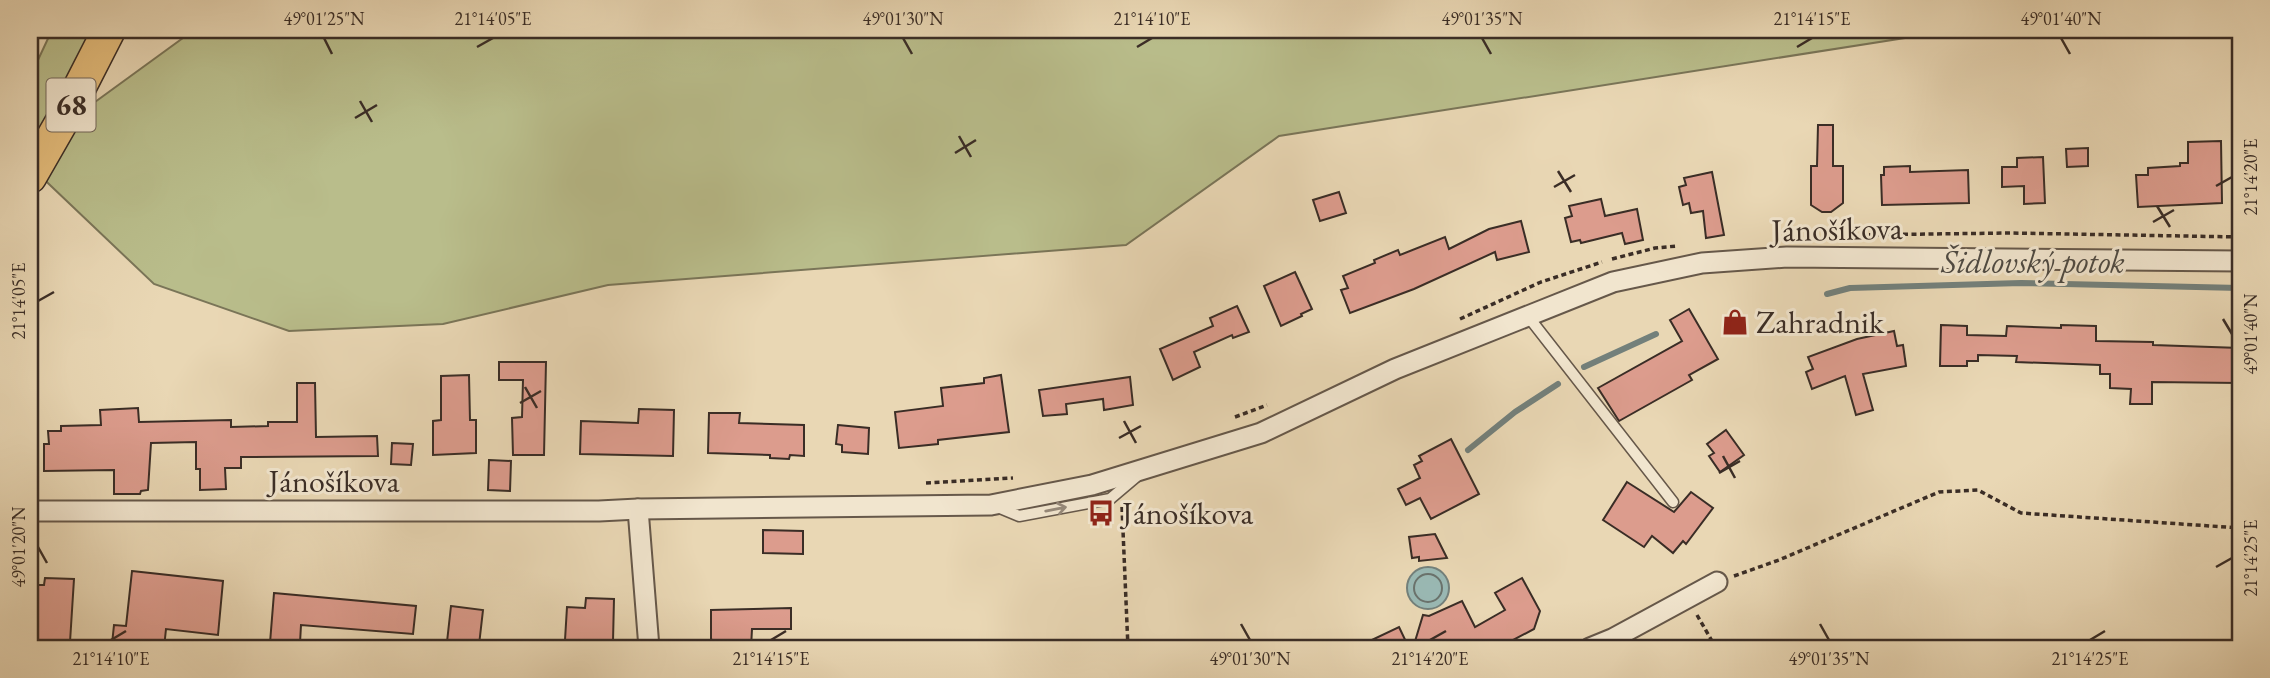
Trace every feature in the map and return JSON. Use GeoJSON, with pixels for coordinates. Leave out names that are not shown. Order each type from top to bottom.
{"type":"FeatureCollection","features":[{"type":"Feature","properties":{"kind":"main road","name":"68"},"geometry":{"type":"LineString","coordinates":[[30,177],[109,30]]}},
{"type":"Feature","properties":{"kind":"street"},"geometry":{"type":"LineString","coordinates":[[85,79],[123,30]]}},
{"type":"Feature","properties":{"kind":"street","name":"Jánošíkova"},"geometry":{"type":"LineString","coordinates":[[30,511],[599,511],[991,505],[1092,485],[1261,433],[1395,369],[1527,315],[1613,282],[1702,263],[1787,257],[2240,261]]}},
{"type":"Feature","properties":{"kind":"street"},"geometry":{"type":"LineString","coordinates":[[638,509],[649,648]]}},
{"type":"Feature","properties":{"kind":"street"},"geometry":{"type":"LineString","coordinates":[[1590,648],[1612,639],[1717,582]]}},
{"type":"Feature","properties":{"kind":"lane"},"geometry":{"type":"LineString","coordinates":[[1527,315],[1673,502]]}},
{"type":"Feature","properties":{"kind":"path"},"geometry":{"type":"LineString","coordinates":[[1840,236],[2011,233],[2240,237]]}},
{"type":"Feature","properties":{"kind":"path"},"geometry":{"type":"LineString","coordinates":[[1455,321],[1541,282],[1655,248],[1682,245]]}},
{"type":"Feature","properties":{"kind":"path"},"geometry":{"type":"LineString","coordinates":[[1225,421],[1274,403]]}},
{"type":"Feature","properties":{"kind":"path"},"geometry":{"type":"LineString","coordinates":[[925,483],[979,482],[1025,476]]}},
{"type":"Feature","properties":{"kind":"path"},"geometry":{"type":"LineString","coordinates":[[1717,582],[1939,492],[1978,490],[2021,513],[2240,528]]}},
{"type":"Feature","properties":{"kind":"path"},"geometry":{"type":"LineString","coordinates":[[1112,506],[1122,503],[1128,648]]}},
{"type":"Feature","properties":{"kind":"path"},"geometry":{"type":"LineString","coordinates":[[1687,598],[1712,641],[1721,641],[1740,648]]}},
{"type":"Feature","properties":{"kind":"green space"},"geometry":{"type":"Polygon","coordinates":[[[52,30],[104,30],[51,134],[194,30],[1956,30],[1279,136],[1126,245],[608,285],[443,324],[289,331],[154,284],[30,166],[30,77],[52,30]]]}},
{"type":"Feature","properties":{"kind":"water"},"geometry":{"type":"Polygon","coordinates":[[[1428,567],[1443,573],[1449,588],[1443,603],[1428,609],[1413,603],[1407,588],[1413,573],[1428,567]]]}},
{"type":"Feature","properties":{"kind":"building"},"geometry":{"type":"Polygon","coordinates":[[[1818,125],[1833,125],[1833,166],[1843,166],[1843,203],[1831,212],[1822,212],[1811,205],[1811,166],[1817,166],[1818,125]]]}},
{"type":"Feature","properties":{"kind":"building"},"geometry":{"type":"Polygon","coordinates":[[[2221,141],[2222,203],[2138,207],[2136,175],[2148,175],[2148,168],[2188,163],[2188,142],[2221,141]]]}},
{"type":"Feature","properties":{"kind":"building"},"geometry":{"type":"Polygon","coordinates":[[[2088,148],[2088,166],[2067,167],[2066,149],[2088,148]]]}},
{"type":"Feature","properties":{"kind":"building"},"geometry":{"type":"Polygon","coordinates":[[[2043,157],[2045,203],[2024,204],[2024,186],[2002,187],[2002,167],[2017,167],[2017,158],[2043,157]]]}},
{"type":"Feature","properties":{"kind":"building"},"geometry":{"type":"Polygon","coordinates":[[[1910,166],[1910,172],[1968,170],[1969,203],[1882,205],[1881,175],[1884,175],[1884,167],[1910,166]]]}},
{"type":"Feature","properties":{"kind":"building"},"geometry":{"type":"Polygon","coordinates":[[[1712,172],[1724,235],[1706,238],[1703,211],[1691,213],[1689,203],[1683,205],[1679,187],[1686,185],[1684,178],[1712,172]]]}},
{"type":"Feature","properties":{"kind":"building"},"geometry":{"type":"Polygon","coordinates":[[[1339,192],[1346,213],[1320,221],[1313,200],[1339,192]]]}},
{"type":"Feature","properties":{"kind":"building"},"geometry":{"type":"Polygon","coordinates":[[[1601,199],[1605,216],[1637,209],[1643,240],[1625,244],[1622,233],[1581,243],[1580,240],[1571,242],[1565,218],[1572,216],[1569,206],[1601,199]]]}},
{"type":"Feature","properties":{"kind":"building"},"geometry":{"type":"Polygon","coordinates":[[[1521,221],[1529,252],[1497,260],[1495,252],[1414,289],[1350,313],[1341,290],[1348,288],[1343,276],[1398,250],[1400,255],[1445,237],[1449,249],[1489,229],[1521,221]]]}},
{"type":"Feature","properties":{"kind":"building"},"geometry":{"type":"Polygon","coordinates":[[[1295,272],[1312,309],[1281,326],[1264,286],[1295,272]]]}},
{"type":"Feature","properties":{"kind":"building"},"geometry":{"type":"Polygon","coordinates":[[[1237,306],[1249,332],[1233,338],[1232,335],[1194,352],[1200,367],[1173,380],[1160,349],[1213,326],[1210,318],[1237,306]]]}},
{"type":"Feature","properties":{"kind":"building"},"geometry":{"type":"Polygon","coordinates":[[[1689,309],[1718,359],[1689,375],[1692,380],[1619,421],[1598,388],[1682,341],[1670,320],[1689,309]]]}},
{"type":"Feature","properties":{"kind":"building"},"geometry":{"type":"Polygon","coordinates":[[[1941,325],[1967,326],[1967,335],[2006,336],[2007,326],[2096,326],[2096,341],[2240,348],[2240,383],[2152,382],[2152,404],[2130,404],[2131,389],[2110,388],[2110,374],[2100,374],[2100,365],[2016,362],[2017,356],[1978,355],[1978,361],[1967,361],[1967,366],[1940,366],[1941,325]]]}},
{"type":"Feature","properties":{"kind":"building"},"geometry":{"type":"Polygon","coordinates":[[[1894,331],[1897,346],[1903,345],[1906,366],[1863,374],[1873,410],[1856,415],[1845,376],[1812,389],[1806,372],[1813,369],[1808,357],[1857,339],[1894,331]]]}},
{"type":"Feature","properties":{"kind":"building"},"geometry":{"type":"Polygon","coordinates":[[[499,362],[546,362],[544,455],[513,455],[512,418],[522,417],[523,380],[499,380],[499,362]]]}},
{"type":"Feature","properties":{"kind":"building"},"geometry":{"type":"Polygon","coordinates":[[[469,375],[470,420],[476,420],[476,453],[433,455],[433,421],[441,420],[441,376],[469,375]]]}},
{"type":"Feature","properties":{"kind":"building"},"geometry":{"type":"Polygon","coordinates":[[[1001,375],[1009,432],[938,440],[938,444],[899,448],[895,412],[943,406],[941,388],[984,383],[984,378],[1001,375]]]}},
{"type":"Feature","properties":{"kind":"building"},"geometry":{"type":"Polygon","coordinates":[[[1130,377],[1133,405],[1104,410],[1103,399],[1066,404],[1067,414],[1043,416],[1039,390],[1130,377]]]}},
{"type":"Feature","properties":{"kind":"building"},"geometry":{"type":"Polygon","coordinates":[[[297,383],[315,383],[316,437],[377,436],[378,456],[241,457],[241,468],[225,468],[226,489],[200,490],[200,469],[196,469],[196,442],[151,443],[148,490],[141,491],[140,494],[114,494],[114,470],[44,471],[44,444],[49,444],[48,431],[61,431],[61,426],[101,425],[100,410],[138,408],[139,422],[231,420],[231,427],[268,426],[268,422],[297,422],[297,383]]]}},
{"type":"Feature","properties":{"kind":"building"},"geometry":{"type":"Polygon","coordinates":[[[639,409],[674,410],[673,456],[580,454],[581,421],[638,423],[639,409]]]}},
{"type":"Feature","properties":{"kind":"building"},"geometry":{"type":"Polygon","coordinates":[[[709,413],[740,413],[739,423],[804,425],[804,456],[790,455],[789,459],[770,458],[770,455],[708,453],[709,413]]]}},
{"type":"Feature","properties":{"kind":"building"},"geometry":{"type":"Polygon","coordinates":[[[838,425],[869,428],[868,454],[842,452],[842,445],[836,444],[838,425]]]}},
{"type":"Feature","properties":{"kind":"building"},"geometry":{"type":"Polygon","coordinates":[[[1726,430],[1744,455],[1720,472],[1709,456],[1714,453],[1707,444],[1726,430]]]}},
{"type":"Feature","properties":{"kind":"building"},"geometry":{"type":"Polygon","coordinates":[[[1451,439],[1479,494],[1431,519],[1420,498],[1406,505],[1398,489],[1420,478],[1414,465],[1422,461],[1419,456],[1451,439]]]}},
{"type":"Feature","properties":{"kind":"building"},"geometry":{"type":"Polygon","coordinates":[[[392,443],[413,444],[411,465],[391,464],[392,443]]]}},
{"type":"Feature","properties":{"kind":"building"},"geometry":{"type":"Polygon","coordinates":[[[489,460],[511,461],[510,491],[488,490],[489,460]]]}},
{"type":"Feature","properties":{"kind":"building"},"geometry":{"type":"Polygon","coordinates":[[[1627,482],[1674,512],[1691,492],[1713,508],[1686,544],[1683,541],[1673,553],[1652,536],[1644,547],[1603,520],[1627,482]]]}},
{"type":"Feature","properties":{"kind":"building"},"geometry":{"type":"Polygon","coordinates":[[[763,530],[803,531],[803,554],[763,553],[763,530]]]}},
{"type":"Feature","properties":{"kind":"building"},"geometry":{"type":"Polygon","coordinates":[[[1435,534],[1447,558],[1419,561],[1419,557],[1412,558],[1409,537],[1435,534]]]}},
{"type":"Feature","properties":{"kind":"building"},"geometry":{"type":"Polygon","coordinates":[[[132,571],[223,581],[218,635],[166,629],[164,648],[112,644],[114,625],[126,626],[132,571]]]}},
{"type":"Feature","properties":{"kind":"building"},"geometry":{"type":"Polygon","coordinates":[[[45,578],[74,579],[70,642],[30,640],[30,604],[36,605],[38,585],[44,585],[45,578]]]}},
{"type":"Feature","properties":{"kind":"building"},"geometry":{"type":"Polygon","coordinates":[[[1522,578],[1540,611],[1534,629],[1498,648],[1413,648],[1423,615],[1429,616],[1462,601],[1475,627],[1505,610],[1495,593],[1522,578]]]}},
{"type":"Feature","properties":{"kind":"building"},"geometry":{"type":"Polygon","coordinates":[[[274,593],[416,606],[413,634],[301,625],[300,643],[270,643],[274,593]]]}},
{"type":"Feature","properties":{"kind":"building"},"geometry":{"type":"Polygon","coordinates":[[[586,598],[614,599],[613,641],[565,640],[567,607],[585,608],[586,598]]]}},
{"type":"Feature","properties":{"kind":"building"},"geometry":{"type":"Polygon","coordinates":[[[451,606],[483,610],[479,645],[447,642],[451,606]]]}},
{"type":"Feature","properties":{"kind":"building"},"geometry":{"type":"Polygon","coordinates":[[[791,608],[791,629],[752,629],[751,648],[715,648],[715,642],[711,639],[711,610],[791,608]]]}},
{"type":"Feature","properties":{"kind":"building"},"geometry":{"type":"Polygon","coordinates":[[[1399,627],[1409,648],[1355,648],[1399,627]]]}},
{"type":"Feature","properties":{"kind":"waterway","name":"Šidlovský potok"},"geometry":{"type":"LineString","coordinates":[[1827,294],[1850,288],[2021,283],[2240,288]]}},
{"type":"Feature","properties":{"kind":"waterway","name":"Šidlovský potok"},"geometry":{"type":"LineString","coordinates":[[1584,367],[1656,334]]}},
{"type":"Feature","properties":{"kind":"waterway","name":"Šidlovský potok"},"geometry":{"type":"LineString","coordinates":[[1468,450],[1515,412],[1558,384]]}},
{"type":"Feature","properties":{"kind":"place","name":"Zahradnik"},"geometry":{"type":"Point","coordinates":[1735,322]}},
{"type":"Feature","properties":{"kind":"place","name":"Jánošíkova"},"geometry":{"type":"Point","coordinates":[1101,513]}}]}
